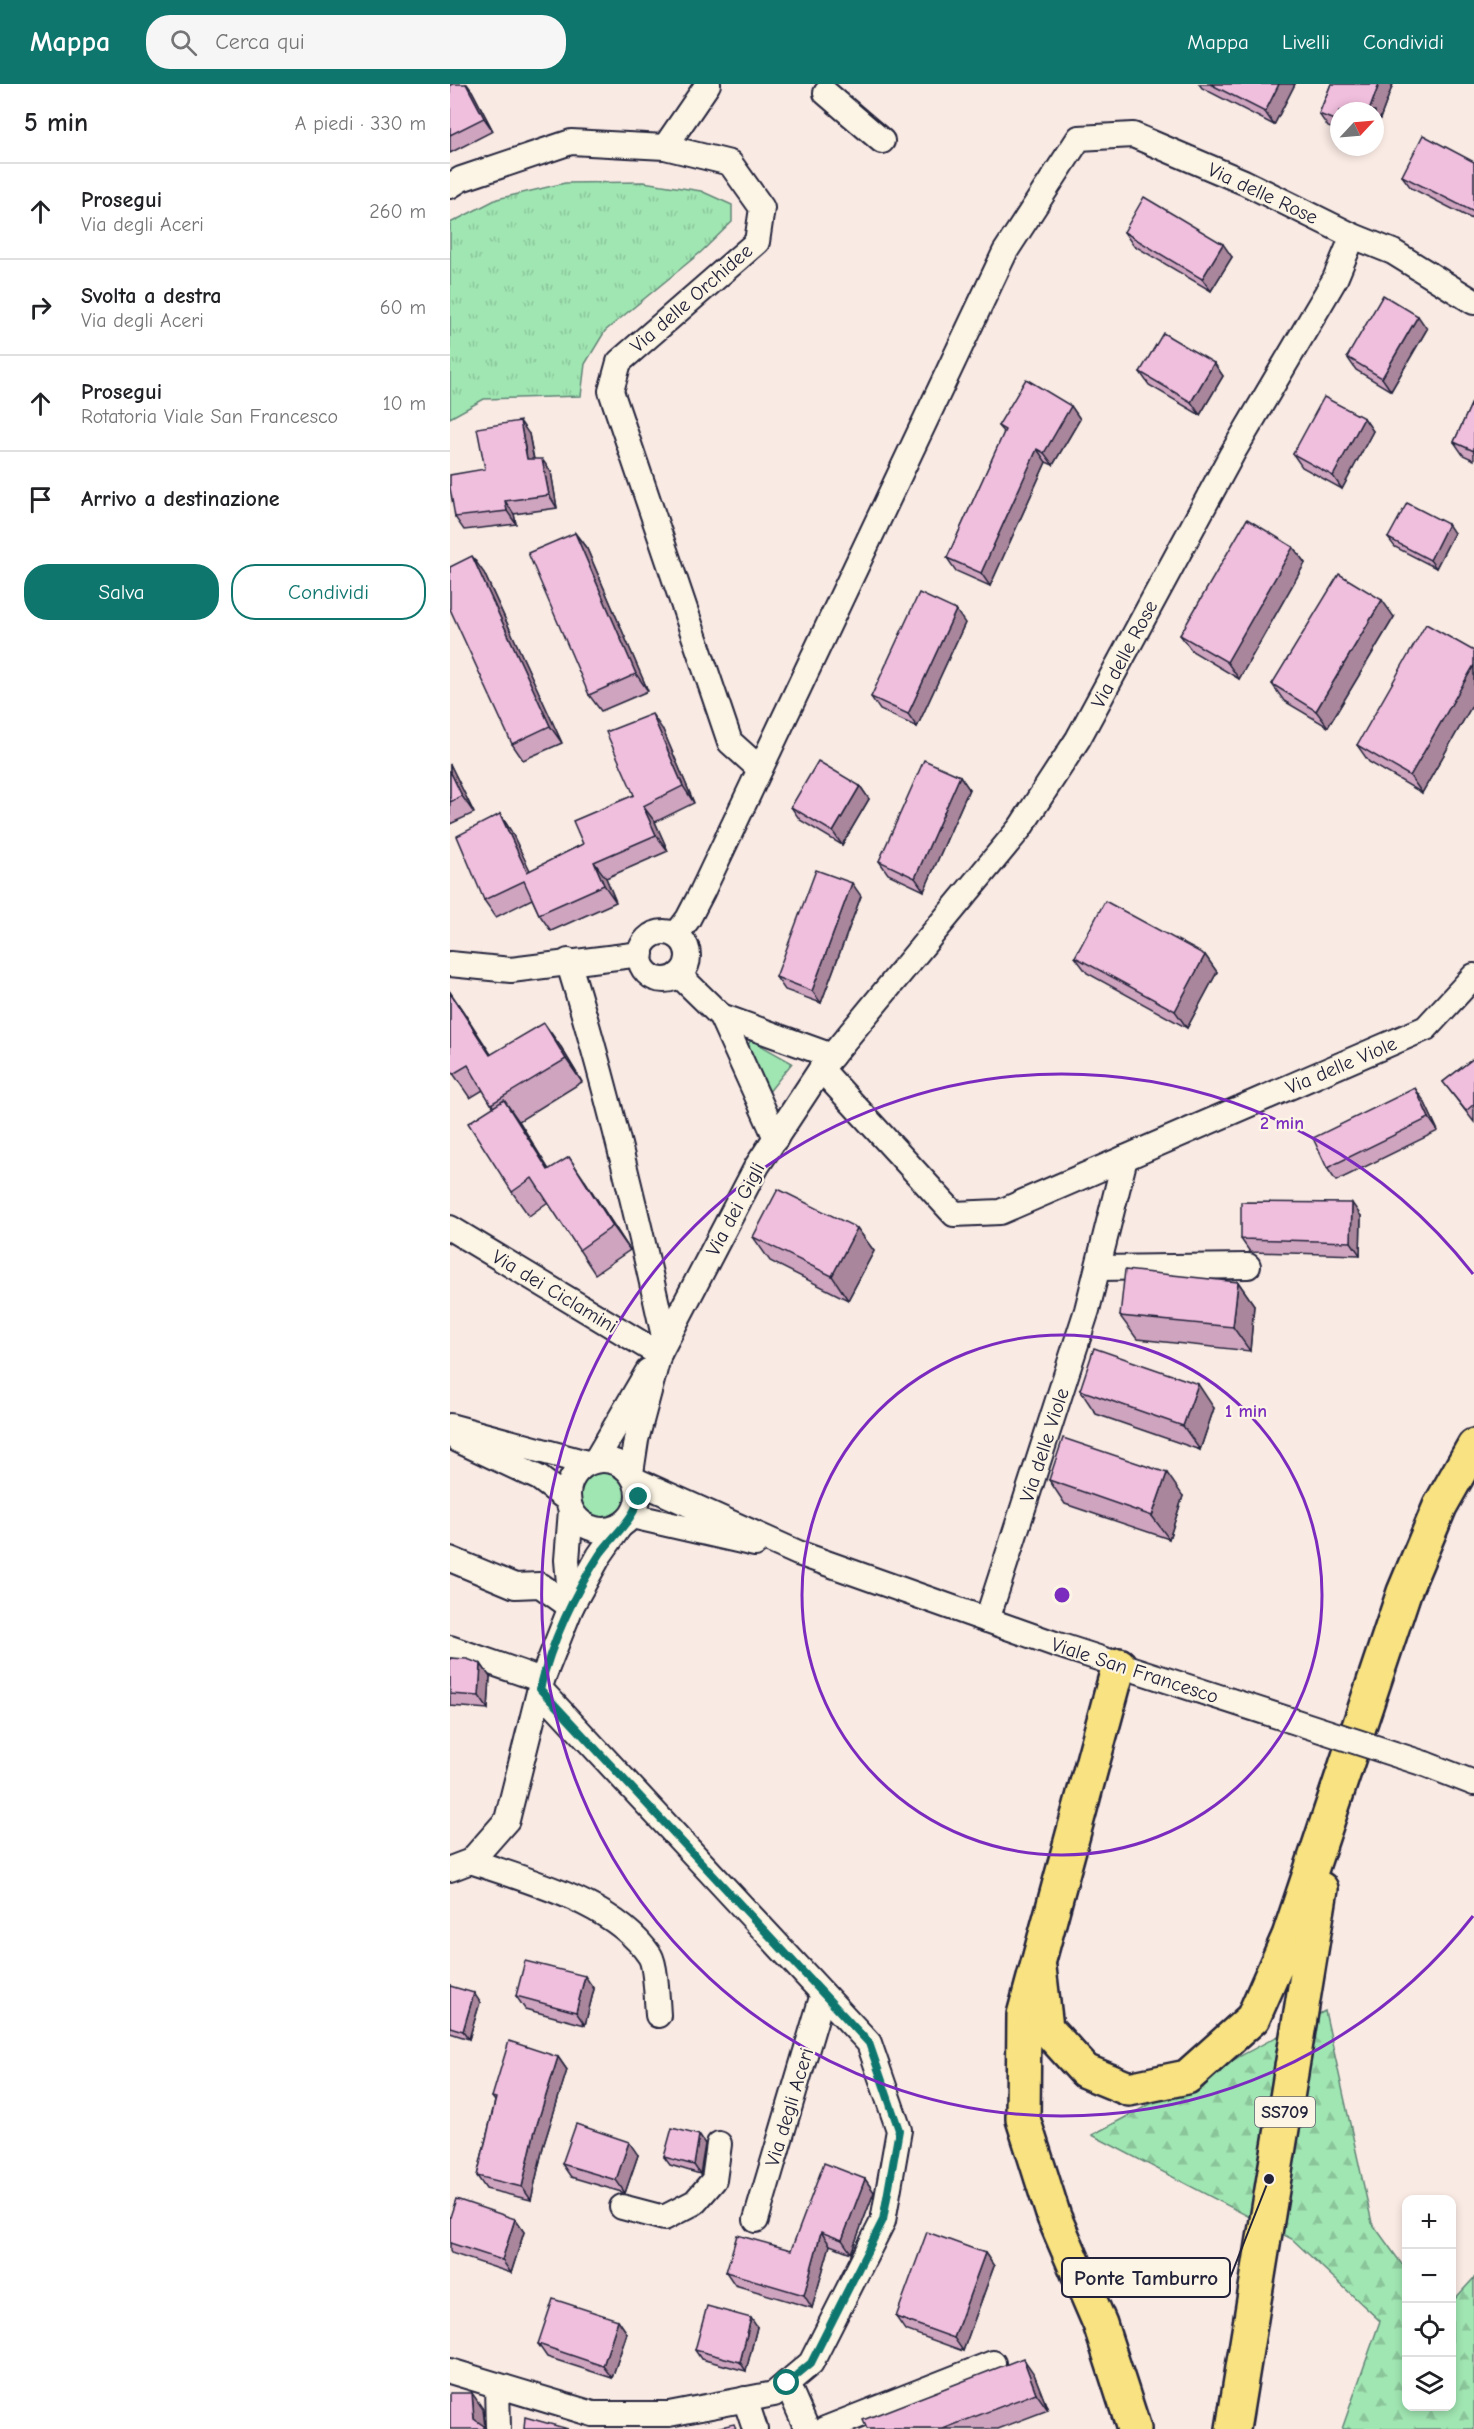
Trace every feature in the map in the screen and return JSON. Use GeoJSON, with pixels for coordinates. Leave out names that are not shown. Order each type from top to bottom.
{"type":"FeatureCollection","features":[{"type":"Feature","properties":{"kind":"highway","name":"SS709"},"geometry":{"type":"LineString","coordinates":[[1233,2429],[1337,1794],[1404,1592],[1440,1506],[1474,1446]]}},
{"type":"Feature","properties":{"kind":"highway"},"geometry":{"type":"LineString","coordinates":[[1404,1592],[1474,1484]]}},
{"type":"Feature","properties":{"kind":"highway"},"geometry":{"type":"LineString","coordinates":[[1119,1665],[1039,1968],[1024,2015],[1023,2119],[1054,2217],[1100,2324],[1134,2429]]}},
{"type":"Feature","properties":{"kind":"highway"},"geometry":{"type":"LineString","coordinates":[[1039,1968],[1046,2028],[1085,2071],[1129,2089],[1187,2077],[1253,2018],[1288,1936],[1337,1794]]}},
{"type":"Feature","properties":{"kind":"street"},"geometry":{"type":"LineString","coordinates":[[665,147],[708,84]]}},
{"type":"Feature","properties":{"kind":"street"},"geometry":{"type":"LineString","coordinates":[[826,87],[882,141]]}},
{"type":"Feature","properties":{"kind":"street","name":"Via delle Rose"},"geometry":{"type":"LineString","coordinates":[[675,935],[688,919],[1005,252],[1078,138],[1133,135],[1244,182],[1353,236],[1335,279],[1232,454],[1078,739],[1020,828],[826,1063]]}},
{"type":"Feature","properties":{"kind":"street","name":"Via delle Orchidee"},"geometry":{"type":"LineString","coordinates":[[450,186],[461,179],[571,142],[665,147],[730,163],[762,208],[757,242],[619,362],[611,391],[730,742],[760,769]]}},
{"type":"Feature","properties":{"kind":"street"},"geometry":{"type":"LineString","coordinates":[[1353,236],[1393,252],[1474,302]]}},
{"type":"Feature","properties":{"kind":"street"},"geometry":{"type":"LineString","coordinates":[[661,933],[675,935],[682,940],[688,954],[688,962],[679,975],[664,980],[650,975],[641,962],[641,954],[647,940],[661,933]]}},
{"type":"Feature","properties":{"kind":"street"},"geometry":{"type":"LineString","coordinates":[[450,964],[511,970],[641,954]]}},
{"type":"Feature","properties":{"kind":"street"},"geometry":{"type":"LineString","coordinates":[[568,962],[600,1065],[638,1214],[662,1347]]}},
{"type":"Feature","properties":{"kind":"street"},"geometry":{"type":"LineString","coordinates":[[679,975],[721,1016],[826,1063]]}},
{"type":"Feature","properties":{"kind":"street","name":"Via delle Viole"},"geometry":{"type":"LineString","coordinates":[[826,1063],[954,1214],[1000,1212],[1426,1028],[1474,976]]}},
{"type":"Feature","properties":{"kind":"street"},"geometry":{"type":"LineString","coordinates":[[721,1016],[776,1137]]}},
{"type":"Feature","properties":{"kind":"street","name":"Via dei Gigli"},"geometry":{"type":"LineString","coordinates":[[591,1462],[662,1347],[757,1166],[826,1063]]}},
{"type":"Feature","properties":{"kind":"street","name":"Via delle Viole"},"geometry":{"type":"LineString","coordinates":[[987,1620],[1084,1322],[1125,1158]]}},
{"type":"Feature","properties":{"kind":"street","name":"Via dei Ciclamini"},"geometry":{"type":"LineString","coordinates":[[450,1228],[662,1347]]}},
{"type":"Feature","properties":{"kind":"street"},"geometry":{"type":"LineString","coordinates":[[1098,1268],[1248,1266]]}},
{"type":"Feature","properties":{"kind":"street","name":"Via dei Gigli"},"geometry":{"type":"LineString","coordinates":[[633,1477],[636,1440],[662,1347]]}},
{"type":"Feature","properties":{"kind":"street"},"geometry":{"type":"LineString","coordinates":[[450,1426],[517,1455],[569,1505],[578,1520],[589,1528],[600,1531],[626,1521]]}},
{"type":"Feature","properties":{"kind":"street"},"geometry":{"type":"LineString","coordinates":[[450,1436],[517,1455],[616,1462],[633,1477],[639,1497],[626,1521],[599,1556],[571,1607],[541,1684],[507,1820],[461,1865]]}},
{"type":"Feature","properties":{"kind":"street"},"geometry":{"type":"LineString","coordinates":[[571,1607],[567,1560],[571,1479],[591,1462]]}},
{"type":"Feature","properties":{"kind":"street","name":"Viale San Francesco"},"geometry":{"type":"LineString","coordinates":[[633,1477],[692,1498],[798,1553],[1119,1665],[1425,1764],[1474,1783]]}},
{"type":"Feature","properties":{"kind":"street"},"geometry":{"type":"LineString","coordinates":[[681,1532],[692,1498]]}},
{"type":"Feature","properties":{"kind":"street","name":"Viale San Francesco"},"geometry":{"type":"LineString","coordinates":[[626,1521],[798,1553]]}},
{"type":"Feature","properties":{"kind":"street"},"geometry":{"type":"LineString","coordinates":[[450,1559],[515,1586],[540,1585],[571,1607]]}},
{"type":"Feature","properties":{"kind":"street"},"geometry":{"type":"LineString","coordinates":[[450,1648],[541,1684],[869,2043],[899,2130],[883,2220],[811,2363],[774,2394],[669,2414],[593,2414],[450,2371]]}},
{"type":"Feature","properties":{"kind":"street"},"geometry":{"type":"LineString","coordinates":[[461,1865],[563,1893],[621,1925],[651,1958],[658,2015]]}},
{"type":"Feature","properties":{"kind":"street","name":"Via degli Aceri"},"geometry":{"type":"LineString","coordinates":[[756,2220],[823,1994]]}},
{"type":"Feature","properties":{"kind":"street"},"geometry":{"type":"LineString","coordinates":[[622,2207],[664,2218],[695,2202],[714,2180],[719,2144]]}},
{"type":"Feature","properties":{"kind":"street"},"geometry":{"type":"LineString","coordinates":[[825,2429],[993,2363]]}},
{"type":"Feature","properties":{"kind":"street"},"geometry":{"type":"LineString","coordinates":[[787,2383],[807,2429]]}},
{"type":"Feature","properties":{"kind":"street"},"geometry":{"type":"LineString","coordinates":[[497,2386],[498,2429]]}},
{"type":"Feature","properties":{"kind":"street"},"geometry":{"type":"LineString","coordinates":[[745,2399],[755,2429]]}},
{"type":"Feature","properties":{"kind":"green space"},"geometry":{"type":"Polygon","coordinates":[[[643,182],[701,191],[732,205],[732,222],[701,252],[605,331],[585,364],[581,396],[484,399],[450,418],[450,223],[497,199],[565,183],[643,182]]]}},
{"type":"Feature","properties":{"kind":"green space"},"geometry":{"type":"Polygon","coordinates":[[[751,1040],[792,1063],[768,1093],[743,1053],[751,1040]]]}},
{"type":"Feature","properties":{"kind":"green space"},"geometry":{"type":"Polygon","coordinates":[[[597,1467],[607,1467],[621,1474],[628,1493],[621,1512],[607,1519],[597,1519],[587,1515],[580,1508],[576,1498],[576,1488],[580,1478],[587,1471],[597,1467]]]}},
{"type":"Feature","properties":{"kind":"green space"},"geometry":{"type":"Polygon","coordinates":[[[1325,2011],[1372,2223],[1402,2264],[1402,2411],[1456,2411],[1456,2298],[1474,2278],[1474,2429],[1342,2429],[1380,2321],[1292,2239],[1092,2135],[1325,2011]]]}},
{"type":"Feature","properties":{"kind":"building"},"geometry":{"type":"Polygon","coordinates":[[[466,84],[484,118],[450,135],[450,85],[466,84]]]}},
{"type":"Feature","properties":{"kind":"building"},"geometry":{"type":"Polygon","coordinates":[[[1210,84],[1279,84],[1265,112],[1210,84]]]}},
{"type":"Feature","properties":{"kind":"building"},"geometry":{"type":"Polygon","coordinates":[[[1331,84],[1379,84],[1372,102],[1330,102],[1330,118],[1319,114],[1331,84]]]}},
{"type":"Feature","properties":{"kind":"building"},"geometry":{"type":"Polygon","coordinates":[[[1423,135],[1474,162],[1474,212],[1402,176],[1423,135]]]}},
{"type":"Feature","properties":{"kind":"building"},"geometry":{"type":"Polygon","coordinates":[[[1144,197],[1223,244],[1202,279],[1124,232],[1144,197]]]}},
{"type":"Feature","properties":{"kind":"building"},"geometry":{"type":"Polygon","coordinates":[[[1383,295],[1418,316],[1382,378],[1347,357],[1383,295]]]}},
{"type":"Feature","properties":{"kind":"building"},"geometry":{"type":"Polygon","coordinates":[[[1163,333],[1214,363],[1191,402],[1140,372],[1163,333]]]}},
{"type":"Feature","properties":{"kind":"building"},"geometry":{"type":"Polygon","coordinates":[[[1026,379],[1071,406],[1044,453],[1037,449],[981,573],[947,558],[1005,430],[998,426],[1026,379]]]}},
{"type":"Feature","properties":{"kind":"building"},"geometry":{"type":"Polygon","coordinates":[[[1324,397],[1364,418],[1333,476],[1293,454],[1324,397]]]}},
{"type":"Feature","properties":{"kind":"building"},"geometry":{"type":"Polygon","coordinates":[[[1474,398],[1474,451],[1454,442],[1474,398]]]}},
{"type":"Feature","properties":{"kind":"building"},"geometry":{"type":"Polygon","coordinates":[[[520,421],[527,459],[542,459],[549,495],[505,501],[507,511],[455,517],[450,475],[485,469],[477,428],[520,421]]]}},
{"type":"Feature","properties":{"kind":"building"},"geometry":{"type":"Polygon","coordinates":[[[1407,503],[1448,524],[1430,560],[1388,538],[1407,503]]]}},
{"type":"Feature","properties":{"kind":"building"},"geometry":{"type":"Polygon","coordinates":[[[1247,519],[1293,547],[1227,662],[1180,635],[1247,519]]]}},
{"type":"Feature","properties":{"kind":"building"},"geometry":{"type":"Polygon","coordinates":[[[575,533],[636,674],[589,695],[528,553],[575,533]]]}},
{"type":"Feature","properties":{"kind":"building"},"geometry":{"type":"Polygon","coordinates":[[[472,556],[550,726],[512,744],[450,609],[450,567],[472,556]]]}},
{"type":"Feature","properties":{"kind":"building"},"geometry":{"type":"Polygon","coordinates":[[[1339,574],[1382,600],[1316,711],[1272,684],[1339,574]]]}},
{"type":"Feature","properties":{"kind":"building"},"geometry":{"type":"Polygon","coordinates":[[[919,593],[956,610],[908,714],[871,697],[919,593]]]}},
{"type":"Feature","properties":{"kind":"building"},"geometry":{"type":"Polygon","coordinates":[[[1426,624],[1474,651],[1474,665],[1410,776],[1357,745],[1426,624]]]}},
{"type":"Feature","properties":{"kind":"building"},"geometry":{"type":"Polygon","coordinates":[[[652,714],[683,786],[643,806],[656,835],[594,862],[604,885],[539,914],[524,881],[484,900],[457,836],[500,814],[527,872],[583,844],[573,821],[634,795],[606,732],[652,714]]]}},
{"type":"Feature","properties":{"kind":"building"},"geometry":{"type":"Polygon","coordinates":[[[924,760],[960,776],[915,878],[879,861],[924,760]]]}},
{"type":"Feature","properties":{"kind":"building"},"geometry":{"type":"Polygon","coordinates":[[[818,761],[860,786],[833,832],[791,807],[818,761]]]}},
{"type":"Feature","properties":{"kind":"building"},"geometry":{"type":"Polygon","coordinates":[[[450,771],[462,796],[450,802],[450,771]]]}},
{"type":"Feature","properties":{"kind":"building"},"geometry":{"type":"Polygon","coordinates":[[[816,870],[852,883],[812,991],[776,977],[816,870]]]}},
{"type":"Feature","properties":{"kind":"building"},"geometry":{"type":"Polygon","coordinates":[[[1105,901],[1205,955],[1175,1011],[1075,957],[1105,901]]]}},
{"type":"Feature","properties":{"kind":"building"},"geometry":{"type":"Polygon","coordinates":[[[450,993],[490,1055],[544,1023],[566,1059],[491,1104],[468,1065],[453,1074],[450,1069],[450,993]]]}},
{"type":"Feature","properties":{"kind":"building"},"geometry":{"type":"Polygon","coordinates":[[[1474,1058],[1474,1104],[1466,1111],[1443,1082],[1474,1058]]]}},
{"type":"Feature","properties":{"kind":"building"},"geometry":{"type":"Polygon","coordinates":[[[1415,1088],[1429,1118],[1327,1168],[1313,1138],[1415,1088]]]}},
{"type":"Feature","properties":{"kind":"building"},"geometry":{"type":"Polygon","coordinates":[[[504,1100],[548,1170],[569,1157],[613,1226],[579,1250],[532,1178],[512,1192],[468,1123],[504,1100]]]}},
{"type":"Feature","properties":{"kind":"building"},"geometry":{"type":"Polygon","coordinates":[[[778,1189],[857,1228],[832,1276],[753,1237],[778,1189]]]}},
{"type":"Feature","properties":{"kind":"building"},"geometry":{"type":"Polygon","coordinates":[[[1241,1202],[1352,1203],[1351,1242],[1241,1239],[1241,1202]]]}},
{"type":"Feature","properties":{"kind":"building"},"geometry":{"type":"Polygon","coordinates":[[[1125,1270],[1238,1282],[1233,1327],[1120,1316],[1125,1270]]]}},
{"type":"Feature","properties":{"kind":"building"},"geometry":{"type":"Polygon","coordinates":[[[1094,1348],[1198,1384],[1183,1426],[1080,1390],[1094,1348]]]}},
{"type":"Feature","properties":{"kind":"building"},"geometry":{"type":"Polygon","coordinates":[[[1063,1438],[1167,1473],[1152,1516],[1049,1480],[1063,1438]]]}},
{"type":"Feature","properties":{"kind":"building"},"geometry":{"type":"Polygon","coordinates":[[[450,1658],[467,1659],[481,1664],[479,1696],[450,1694],[450,1658]]]}},
{"type":"Feature","properties":{"kind":"building"},"geometry":{"type":"Polygon","coordinates":[[[525,1961],[585,1976],[576,2012],[516,1996],[525,1961]]]}},
{"type":"Feature","properties":{"kind":"building"},"geometry":{"type":"Polygon","coordinates":[[[450,1986],[474,1993],[463,2031],[450,2027],[450,1986]]]}},
{"type":"Feature","properties":{"kind":"building"},"geometry":{"type":"Polygon","coordinates":[[[509,2041],[558,2057],[534,2134],[522,2187],[477,2176],[496,2098],[492,2097],[509,2041]]]}},
{"type":"Feature","properties":{"kind":"building"},"geometry":{"type":"Polygon","coordinates":[[[576,2124],[629,2142],[616,2180],[562,2164],[576,2124]]]}},
{"type":"Feature","properties":{"kind":"building"},"geometry":{"type":"Polygon","coordinates":[[[672,2128],[699,2135],[694,2165],[664,2157],[672,2128]]]}},
{"type":"Feature","properties":{"kind":"building"},"geometry":{"type":"Polygon","coordinates":[[[824,2163],[865,2179],[842,2240],[821,2232],[804,2295],[726,2272],[737,2235],[791,2250],[824,2163]]]}},
{"type":"Feature","properties":{"kind":"building"},"geometry":{"type":"Polygon","coordinates":[[[456,2199],[515,2219],[502,2260],[450,2243],[450,2217],[456,2199]]]}},
{"type":"Feature","properties":{"kind":"building"},"geometry":{"type":"Polygon","coordinates":[[[927,2232],[985,2253],[954,2338],[896,2317],[927,2232]]]}},
{"type":"Feature","properties":{"kind":"building"},"geometry":{"type":"Polygon","coordinates":[[[553,2299],[618,2320],[603,2366],[538,2344],[553,2299]]]}},
{"type":"Feature","properties":{"kind":"building"},"geometry":{"type":"Polygon","coordinates":[[[707,2306],[751,2318],[740,2362],[695,2350],[707,2306]]]}},
{"type":"Feature","properties":{"kind":"building"},"geometry":{"type":"Polygon","coordinates":[[[1023,2358],[1036,2393],[943,2429],[867,2429],[863,2420],[1023,2358]]]}},
{"type":"Feature","properties":{"kind":"building"},"geometry":{"type":"Polygon","coordinates":[[[450,2393],[472,2393],[474,2419],[484,2426],[484,2429],[450,2429],[450,2393]]]}},
{"type":"Feature","properties":{"kind":"building"},"geometry":{"type":"Polygon","coordinates":[[[525,2417],[568,2429],[524,2429],[525,2417]]]}},
{"type":"Feature","properties":{"kind":"building"},"geometry":{"type":"Polygon","coordinates":[[[734,2424],[736,2429],[711,2429],[734,2424]]]}},
{"type":"Feature","properties":{"kind":"place","name":"Ponte Tamburro"},"geometry":{"type":"Point","coordinates":[1269,2179]}},
{"type":"Feature","properties":{"kind":"route"},"geometry":{"type":"LineString","coordinates":[[639,1497],[632,1516],[620,1526],[599,1556],[571,1607],[540,1689],[869,2043],[899,2130],[883,2220],[811,2363],[787,2383]]}}]}
